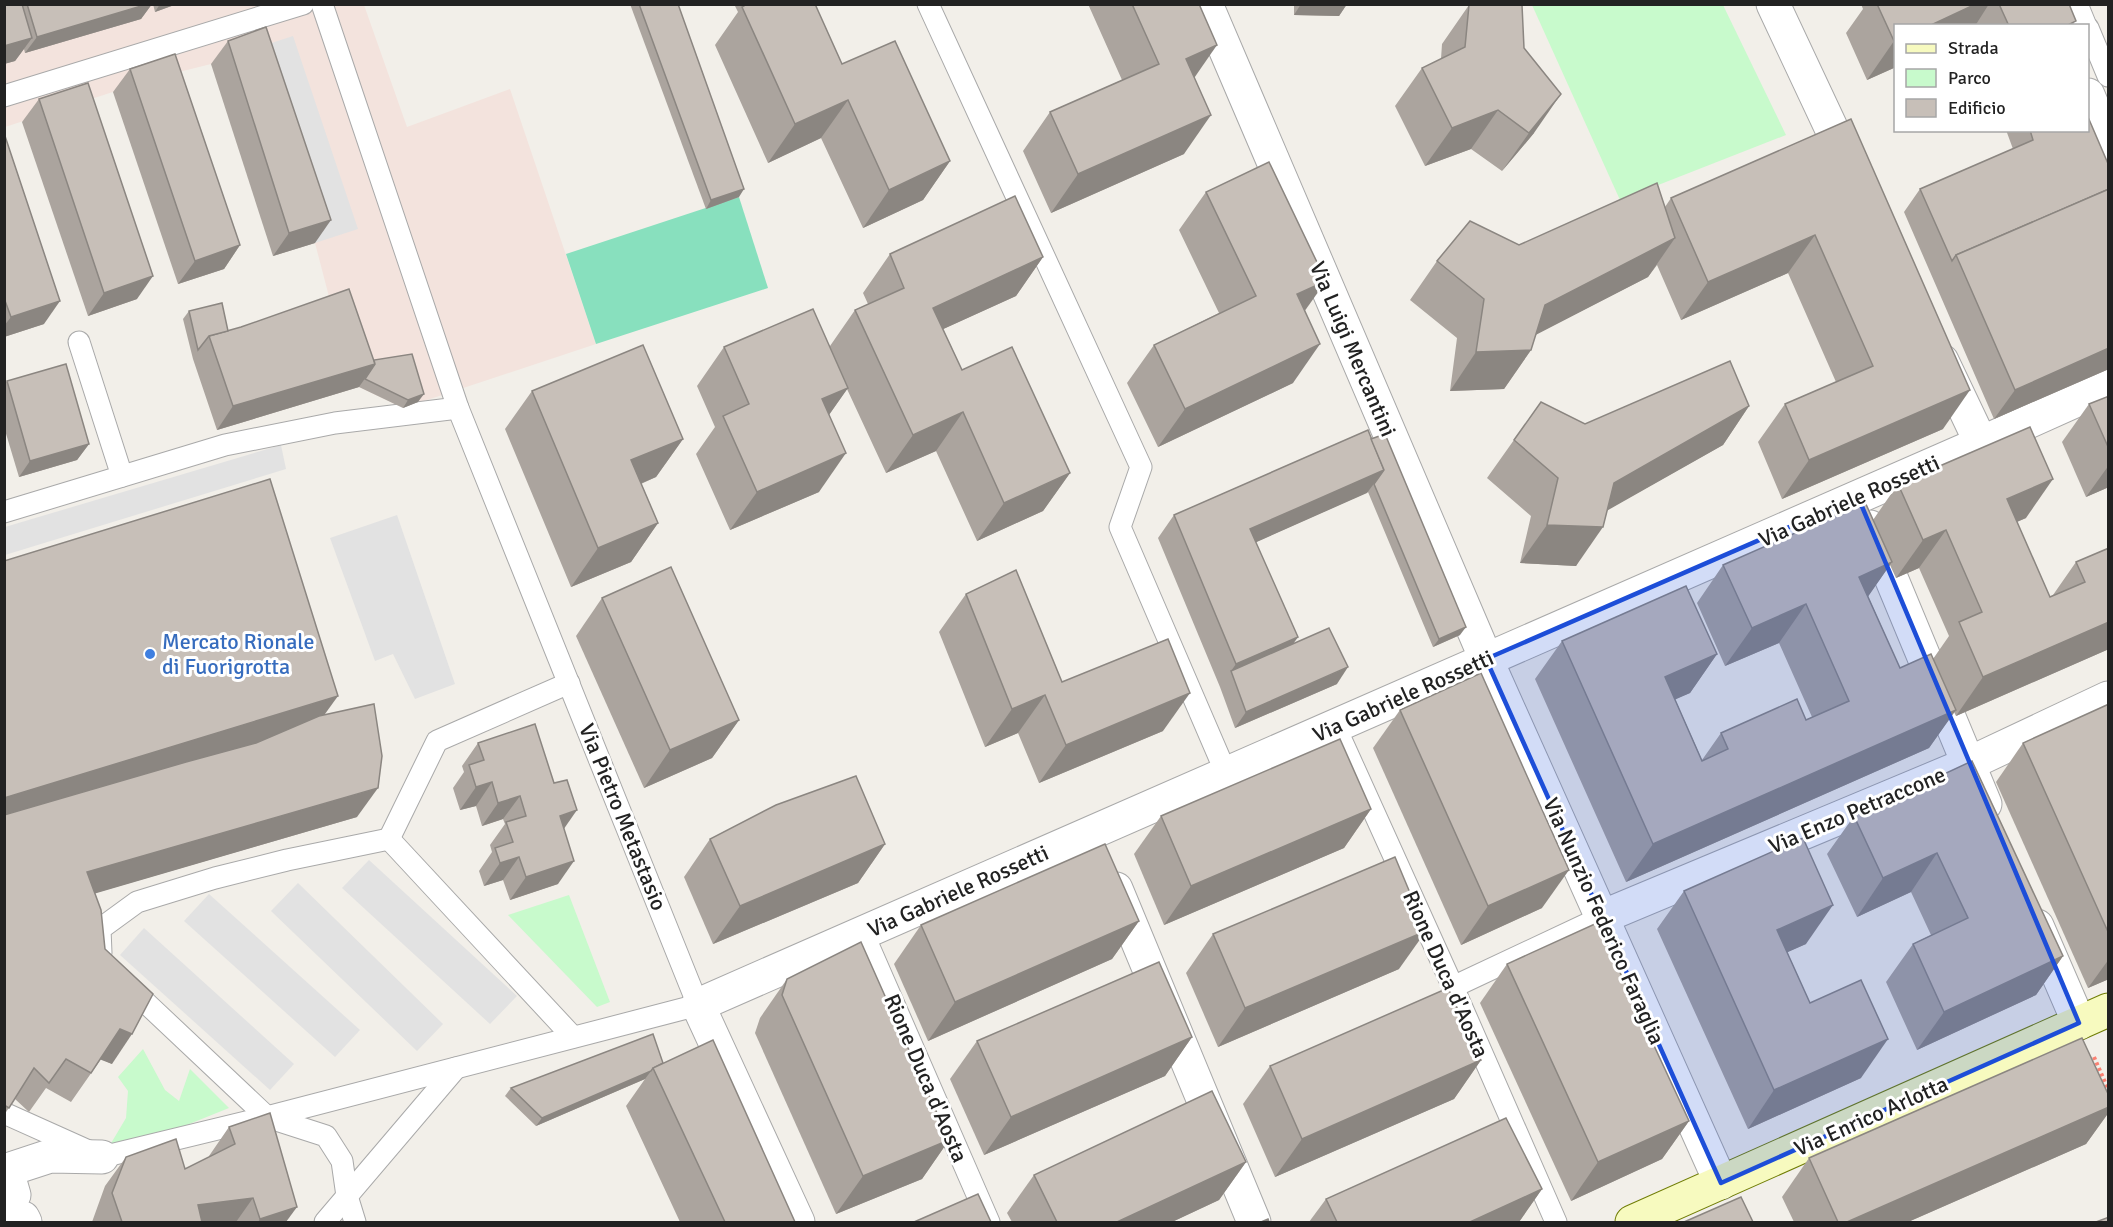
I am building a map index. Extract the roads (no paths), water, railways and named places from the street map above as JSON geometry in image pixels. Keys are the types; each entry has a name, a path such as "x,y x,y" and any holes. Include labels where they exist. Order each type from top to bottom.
{"street":[{"name":"Via Luigi Mercantini","path":"1206,4 1486,659"},
{"path":"1773,4 1864,197"},
{"path":"2048,4 2056,24"},
{"path":"2089,97 2109,143"},
{"path":"1930,336 1981,443"},
{"name":"Via Gabriele Rossetti","path":"698,1005 2109,386"},
{"path":"1858,497 1996,829"},
{"name":"Via Nunzio Federico Faraglia","path":"1486,659 1721,1183"},
{"name":"Via Enzo Petraccone","path":"1602,917 1968,764 2109,698"},
{"path":"1093,832 1254,1222"},
{"path":"2024,894 2094,1017"},
{"name":"Via Pietro Metastasio","path":"698,1005 798,1222"},
{"name":"Via Enrico Arlotta","path":"1632,1222 2094,1017"},
{"path":"4,1171 50,1156 102,1157"},
{"path":"4,1183 10,1181 14,1195 4,1198"},
{"path":"11,1222 23,1218 25,1222"}],"lane":[{"path":"4,96 303,4"},
{"name":"Via Pietro Metastasio","path":"322,4 458,408 698,1005"},
{"path":"928,4 1141,467 1120,527 1226,773"},
{"path":"2077,4 2086,24"},
{"path":"2089,31 2109,76"},
{"path":"79,342 122,476"},
{"path":"4,512 225,445 335,423 458,408"},
{"path":"389,838 437,741 569,683"},
{"name":"Rione Duca d'Aosta","path":"1335,726 1556,1222"},
{"path":"389,838 573,1037"},
{"path":"355,1222 347,1196 342,1161 326,1136 267,1117 101,962 100,928 136,902 266,865 389,838"},
{"path":"1453,987 1602,917"},
{"name":"Rione Duca d'Aosta","path":"863,933 989,1222"},
{"path":"4,1113 102,1157 267,1117 698,1005"},
{"path":"325,1222 456,1068"},
{"path":"956,1205 976,1194"}],"place":[{"name":"Mercato Rionale di Fuorigrotta","path":"150,654"}]}
